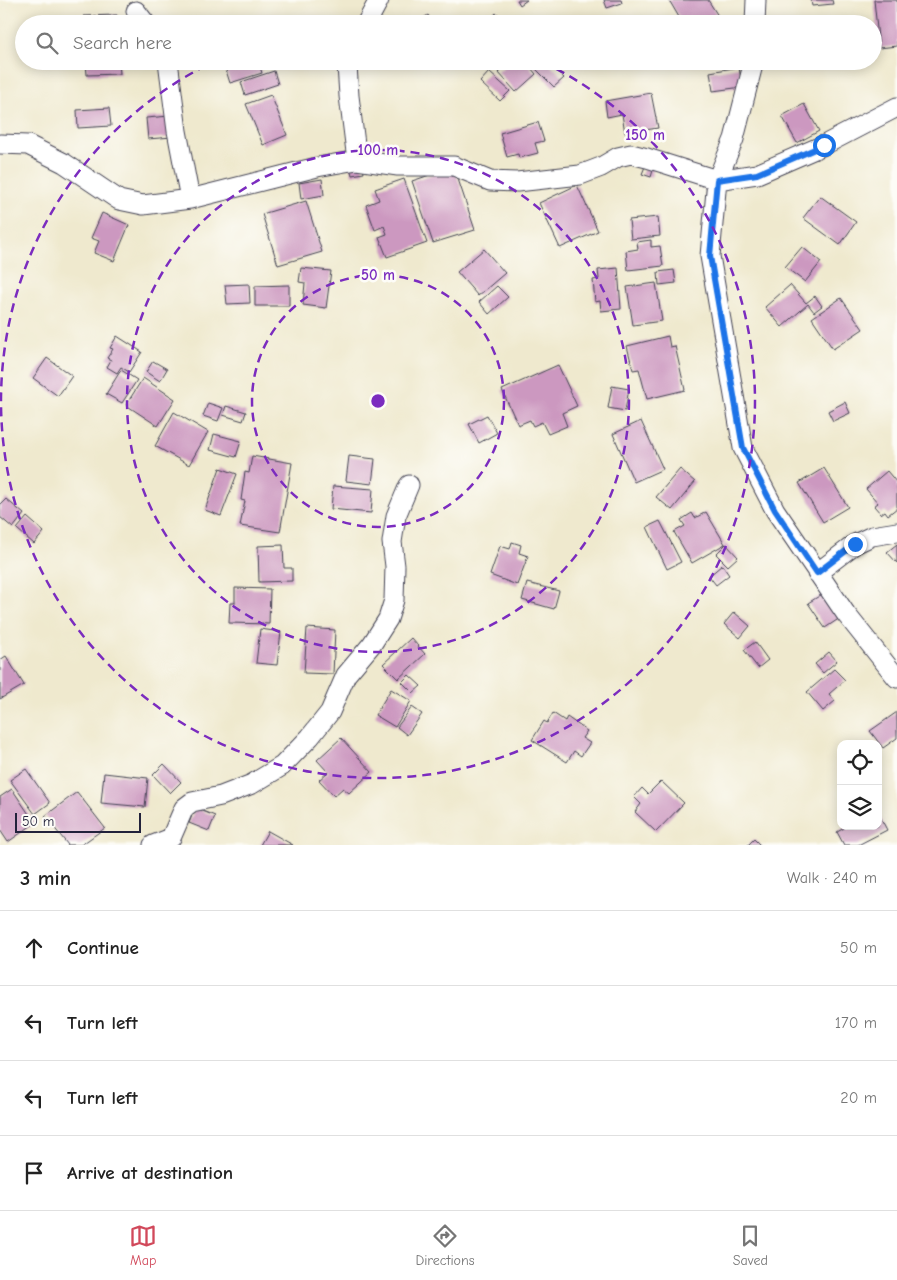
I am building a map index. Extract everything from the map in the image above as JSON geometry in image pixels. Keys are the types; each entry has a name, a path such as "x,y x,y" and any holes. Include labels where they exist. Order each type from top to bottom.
{"street":[{"path":"371,15 379,0"},
{"path":"755,15 756,0"},
{"path":"169,70 177,131 190,199"},
{"path":"347,70 357,160"},
{"path":"752,70 734,139 717,180 710,256 743,448 775,510 817,573 846,614 897,678"},
{"path":"0,144 28,145 64,163 119,200 143,205 190,199 317,167 357,160 398,166 454,166 490,181 517,182 580,175 601,167 618,157 631,154 717,180 757,174 824,145 897,107"},
{"path":"152,845 171,838 184,808 192,802 221,796 252,784 282,766 310,737 330,712 346,675 372,644 388,619 394,600 395,566 392,542 396,516 410,485"},
{"path":"817,573 855,544 872,536 897,532"}],"building":[{"path":"517,0 527,0 520,5"},
{"path":"604,0 621,0 622,3 607,8"},
{"path":"669,0 708,0 717,15 678,15"},
{"path":"811,0 832,0 833,4 812,6"},
{"path":"874,0 897,0 897,46 882,48 882,15 876,15"},
{"path":"87,70 120,70 120,74 87,75"},
{"path":"226,70 261,70 262,73 230,83"},
{"path":"500,70 533,70 536,74 516,92 498,72"},
{"path":"537,70 556,70 564,78 554,87"},
{"path":"739,70 742,87 713,91 710,72"},
{"path":"274,71 278,84 245,95 241,82"},
{"path":"489,72 510,91 500,101 480,82"},
{"path":"651,93 658,128 625,133 622,114 607,117 605,101"},
{"path":"271,95 287,135 263,145 246,104"},
{"path":"804,104 819,131 797,143 782,116"},
{"path":"109,108 111,126 78,128 77,110"},
{"path":"170,116 172,137 148,139 146,118"},
{"path":"538,122 544,141 535,143 538,153 519,158 518,154 507,157 500,133"},
{"path":"362,164 364,173 352,175 350,167"},
{"path":"646,164 654,167 651,177 642,174"},
{"path":"454,167 475,230 433,243 412,181"},
{"path":"322,179 324,195 301,199 299,183"},
{"path":"404,179 427,243 387,257 379,237 387,234 384,226 375,230 366,205 379,200 375,189"},
{"path":"577,185 598,231 560,248 539,203"},
{"path":"820,196 856,222 840,245 803,218"},
{"path":"306,201 322,252 278,265 262,214"},
{"path":"102,213 129,225 114,261 94,253 99,241 91,238"},
{"path":"658,217 660,236 631,239 629,220"},
{"path":"651,240 651,247 660,246 663,266 628,270 626,251 638,249 637,242"},
{"path":"802,247 821,262 805,282 785,267"},
{"path":"484,249 505,273 478,296 457,272"},
{"path":"301,268 331,271 326,308 303,305 305,283 299,282"},
{"path":"618,268 621,309 601,311 600,301 595,302 593,280 599,279 598,270"},
{"path":"674,270 676,283 659,285 658,272"},
{"path":"656,283 662,321 633,325 627,287"},
{"path":"249,284 250,303 227,304 225,285"},
{"path":"289,285 289,306 255,306 255,286"},
{"path":"790,285 806,303 815,296 822,306 814,312 808,304 782,327 765,307"},
{"path":"497,286 508,297 489,314 479,302"},
{"path":"841,298 863,329 833,349 812,318"},
{"path":"117,336 142,352 129,372 121,367 117,373 107,367 111,360 107,358 113,349 110,348"},
{"path":"668,336 670,347 675,346 685,390 647,399 639,369 633,370 627,346"},
{"path":"47,358 72,376 58,396 33,378"},
{"path":"153,361 167,369 160,381 146,372"},
{"path":"558,365 577,406 562,413 567,426 548,434 542,422 533,426 530,420 518,425 502,390"},
{"path":"121,370 137,380 122,403 106,394"},
{"path":"143,378 175,399 158,426 126,405"},
{"path":"612,386 629,389 625,411 608,408"},
{"path":"845,402 850,413 833,421 828,411"},
{"path":"208,403 223,408 218,421 203,416"},
{"path":"226,406 246,412 243,421 223,415"},
{"path":"174,412 208,432 189,465 155,446"},
{"path":"487,415 497,433 479,443 469,424"},
{"path":"641,421 663,469 634,482 613,434"},
{"path":"214,434 241,441 236,457 210,450"},
{"path":"252,456 292,463 280,532 240,526 245,501 241,500 245,472 249,473"},
{"path":"349,456 375,459 372,484 346,481"},
{"path":"220,468 237,474 221,516 205,510"},
{"path":"824,468 848,507 823,522 799,483"},
{"path":"680,469 695,482 672,510 656,497"},
{"path":"887,471 897,483 897,508 888,515 885,511 881,514 874,506 878,503 866,489"},
{"path":"333,486 373,489 371,513 331,509"},
{"path":"6,499 24,514 13,528 0,517 0,505"},
{"path":"706,512 725,544 692,563 674,532 685,526 681,520 692,513 695,518"},
{"path":"27,517 44,532 34,544 17,529"},
{"path":"660,521 681,562 667,569 647,527"},
{"path":"512,542 521,545 519,553 528,556 517,585 490,575 500,546 510,549"},
{"path":"726,544 738,557 728,566 716,554"},
{"path":"897,544 897,563 887,552"},
{"path":"283,545 284,568 292,568 292,581 259,582 258,546"},
{"path":"722,565 729,575 716,585 709,576"},
{"path":"527,583 559,591 554,609 522,600"},
{"path":"235,588 270,589 269,624 229,623 230,603 235,603"},
{"path":"824,593 840,618 825,628 808,603"},
{"path":"734,612 750,626 740,638 724,624"},
{"path":"307,628 335,630 333,674 304,673"},
{"path":"260,629 281,632 277,665 256,663"},
{"path":"411,638 425,654 398,679 383,664"},
{"path":"755,642 768,660 758,668 744,650"},
{"path":"829,652 837,661 823,673 815,664"},
{"path":"6,656 24,685 0,699 0,660"},
{"path":"834,669 845,680 829,694 835,701 823,711 807,692"},
{"path":"409,675 421,686 413,693 402,682"},
{"path":"391,689 411,701 395,727 375,715"},
{"path":"412,707 422,714 407,735 397,727"},
{"path":"897,712 897,738 883,748 882,740 877,740 870,731"},
{"path":"553,713 565,721 567,717 587,731 582,738 590,743 581,756 574,751 567,762 532,740 544,721 547,723"},
{"path":"341,738 372,772 349,793 343,788 334,796 319,780 328,772 317,760"},
{"path":"164,764 181,782 170,793 153,775"},
{"path":"26,769 50,803 35,814 10,780"},
{"path":"104,773 148,778 145,807 101,803"},
{"path":"661,781 684,803 656,832 635,812 641,804 634,797 642,788 648,794"},
{"path":"12,789 35,823 8,842 0,830 0,797"},
{"path":"77,792 105,828 81,845 68,845 45,816"},
{"path":"195,808 215,816 209,831 189,823"},
{"path":"882,821 887,830 858,845 844,845 837,832 841,830 882,830"},
{"path":"268,831 293,845 260,845"},
{"path":"754,839 760,845 748,845"}],"route":[{"path":"824,145 757,174 717,180 710,256 743,448 775,510 817,573 855,544"}]}
